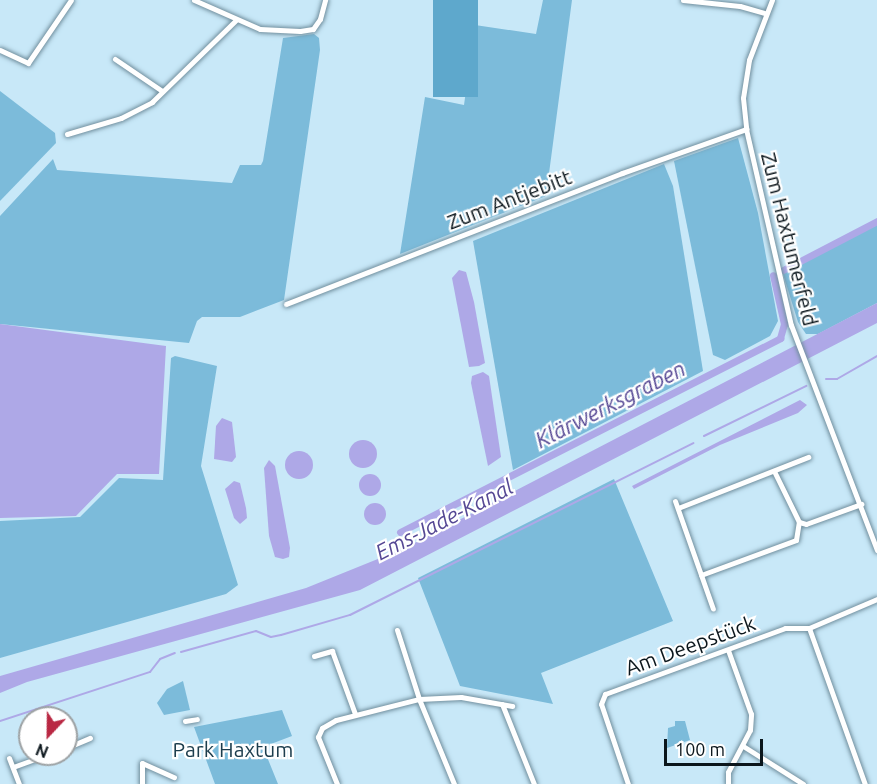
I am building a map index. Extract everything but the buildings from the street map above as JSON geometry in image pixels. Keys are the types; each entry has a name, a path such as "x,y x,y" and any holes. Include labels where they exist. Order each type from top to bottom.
{"street":[{"path":"0,50 23,64 28,63 71,0"},
{"path":"194,0 260,29 306,30 320,19 325,0"},
{"path":"683,0 764,13"},
{"name":"Zum Haxtumerfeld","path":"772,0 764,13 751,52 743,98 746,129 784,304 877,550"},
{"path":"67,134 121,118 152,102 236,20"},
{"path":"115,59 162,91"},
{"name":"Zum Antjebitt","path":"286,304 746,129"},
{"path":"678,508 808,457"},
{"path":"701,575 796,540 799,522 774,471"},
{"path":"675,501 713,609"},
{"path":"799,522 806,524 861,504"},
{"name":"Am Deepstück","path":"628,784 601,704 602,698 784,628 809,628 877,599"},
{"path":"809,628 865,784"},
{"path":"397,630 419,699 454,784"},
{"path":"728,650 751,714 743,746 728,772 728,784"},
{"path":"314,656 332,651 354,714"},
{"path":"337,784 318,737 322,728 354,714 419,699 461,697 512,706"},
{"path":"502,704 534,784"},
{"path":"185,721 197,719"},
{"path":"78,743 90,738"},
{"path":"743,746 803,784"},
{"path":"9,758 19,784"},
{"path":"142,784 142,763 174,777"},
{"path":"13,767 18,765"}],"green space":[{"path":"543,0 572,0 546,196 400,254 425,97 464,105 475,25 536,34"},
{"path":"314,34 319,38 320,50 284,300 240,317 202,317 197,321 189,343 0,324 0,216 53,159 57,170 232,183 240,165 261,165 263,161 283,38"},
{"path":"0,91 55,133 56,143 0,201"},
{"path":"738,138 758,213 778,321 770,336 725,360 713,355 674,161"},
{"path":"664,164 673,186 703,371 513,470 473,241"},
{"path":"877,224 877,303 818,334 806,334 798,322 783,274"},
{"path":"175,356 217,366 201,466 238,585 226,594 0,658 0,521 80,517 119,478 163,480 171,358"},
{"path":"614,479 673,621 541,673 553,704 460,686 418,578"},
{"path":"183,681 190,710 164,715 157,703 167,689"},
{"name":"Park Haxtum","path":"282,710 292,736 263,747 278,784 215,784 194,727"},
{"path":"675,721 685,721 690,740 667,748 668,728 675,726"}],"shaded area":[{"path":"433,0 478,0 478,97 433,97"},
{"path":"459,270 466,272 474,302 485,363 479,366 469,367 452,278"},
{"path":"877,303 877,323 360,590 27,682 0,693 0,676 306,588 405,548"},
{"path":"0,324 166,346 159,474 117,474 76,516 0,518"},
{"path":"483,372 489,376 501,457 488,466 471,383 472,376"},
{"path":"800,400 807,405 798,413 720,445 634,489 632,486"},
{"path":"222,418 232,422 236,457 232,462 214,459 216,426"},
{"path":"363,440 373,444 377,454 373,464 363,468 353,464 349,454 353,444"},
{"path":"299,451 309,455 313,465 309,475 299,479 289,475 285,465 289,455"},
{"path":"269,460 275,466 290,548 289,557 283,559 275,557 269,536 264,468"},
{"path":"370,474 378,477 381,485 378,493 370,496 362,493 359,485 362,477"},
{"path":"234,481 240,483 246,508 247,518 240,524 234,518 225,489"},
{"path":"375,503 383,506 386,514 383,522 375,525 367,522 364,514 367,506"}],"waterway":[{"name":"Klärwerksgraben","path":"783,270 877,221"},
{"name":"Klärwerksgraben","path":"400,532 780,338 784,324 773,275"},
{"path":"826,379 837,379 877,356"},
{"path":"704,436 806,386"},
{"path":"181,652 256,631 271,637 281,635 350,615 693,443"},
{"path":"0,721 150,672 160,659 175,653"}],"water label":[{"name":"Ems-Jade-Kanal","path":"444,519"}]}
